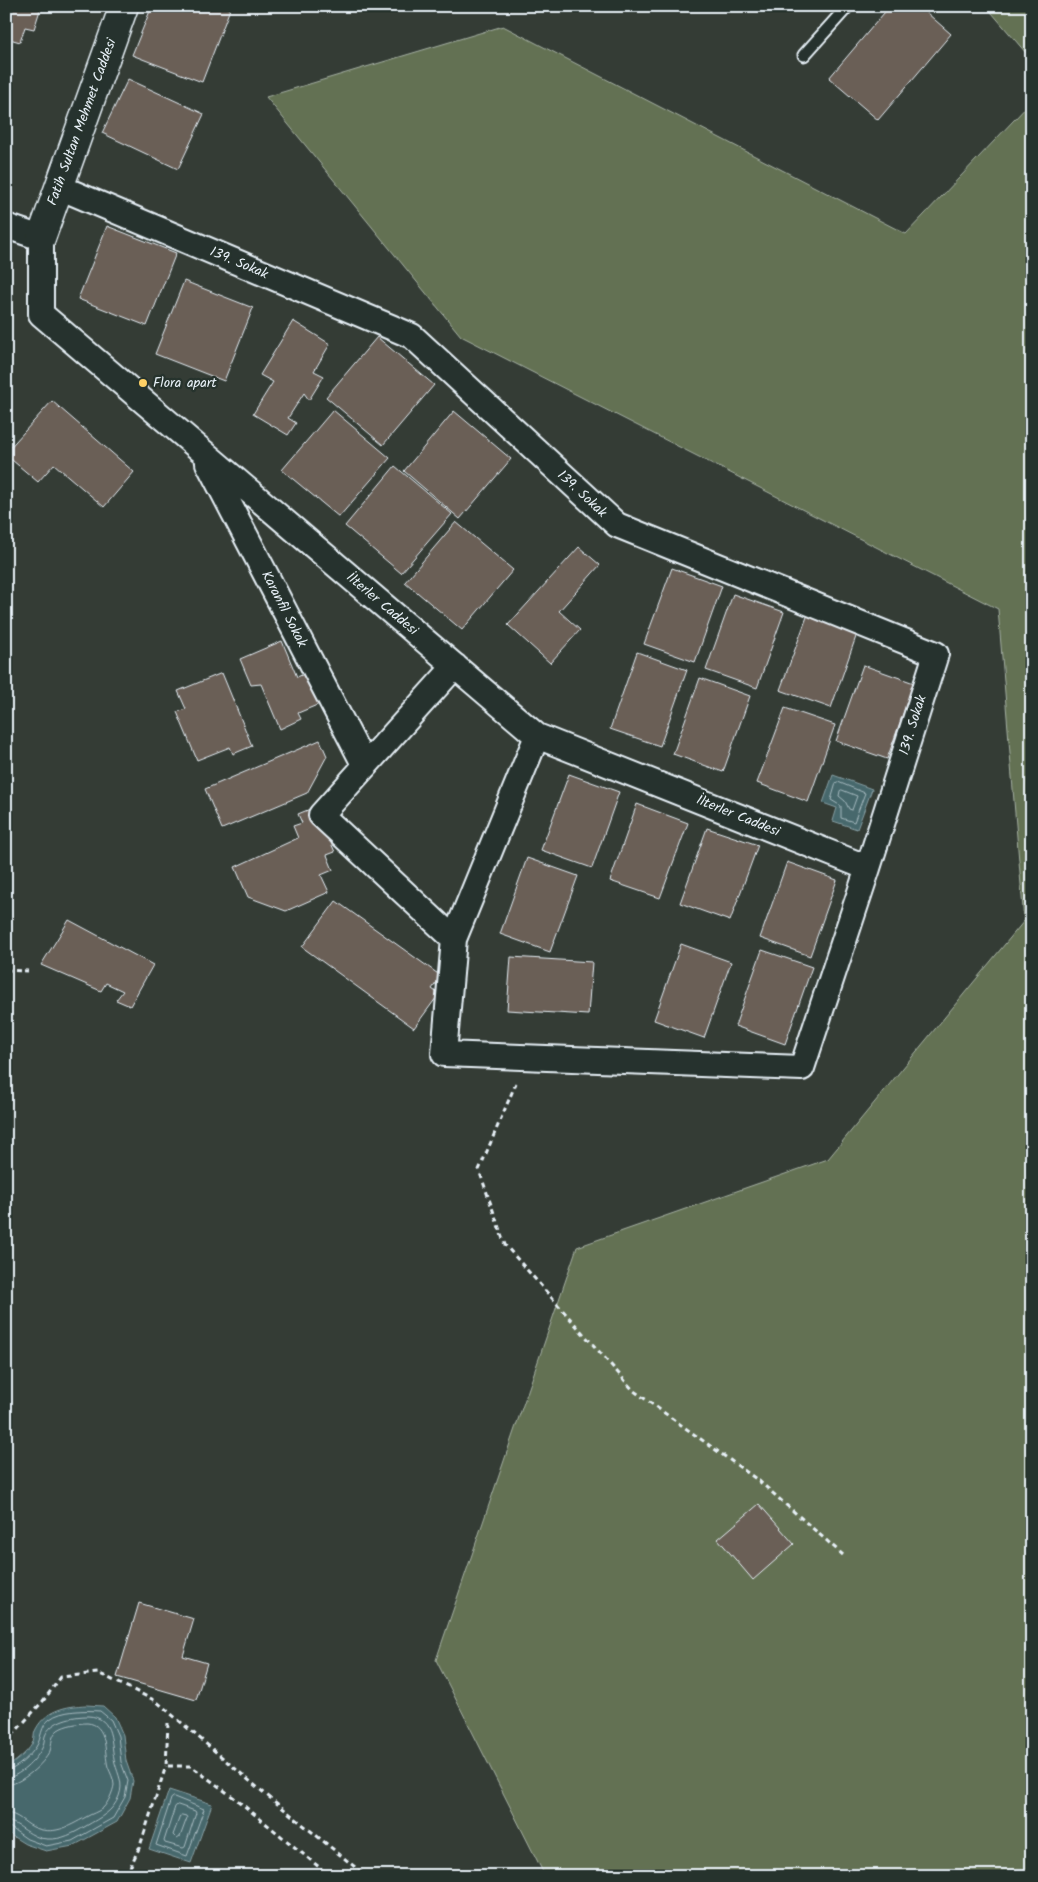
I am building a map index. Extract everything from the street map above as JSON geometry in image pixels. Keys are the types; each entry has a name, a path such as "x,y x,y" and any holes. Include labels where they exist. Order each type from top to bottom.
{"street":[{"name":"Fatih Sultan Mehmet Caddesi","path":"41,238 124,6"},
{"name":"139. Sokak","path":"59,187 412,336 617,525 936,654 868,868"},
{"path":"6,226 41,238"},
{"name":"İlterler Caddesi","path":"41,238 41,314 537,736 868,868"},
{"name":"Karanfil Sokak","path":"203,452 366,766"},
{"path":"454,940 321,815 455,666"},
{"path":"537,736 454,940 444,1054 802,1068 868,868"}],"lane":[{"path":"804,55 848,6"}],"path":[{"path":"6,970 28,972"},
{"path":"528,1057 479,1170 505,1246 634,1391 759,1481 843,1556"},
{"path":"6,1468 8,1479 6,1497"},
{"path":"6,1742 43,1701 61,1676 98,1673 156,1701 258,1788 366,1876"},
{"path":"126,1876 140,1846 166,1766 168,1723"},
{"path":"166,1766 191,1766 237,1800 330,1876"}],"green space":[{"path":"986,6 1032,6 1032,60"},
{"path":"503,26 906,234 1032,101 1032,1876 545,1876 436,1660 577,1247 828,1159 1024,921 998,609 461,336 266,97"}],"water":[{"path":"833,775 872,789 857,829 833,821 837,808 823,803"},
{"path":"71,1706 103,1706 115,1717 123,1735 126,1761 133,1781 130,1798 117,1822 73,1846 46,1851 25,1844 6,1830 6,1768 21,1757 30,1747 35,1731 45,1717 57,1710"},
{"path":"169,1790 212,1804 191,1863 149,1849"}],"building":[{"path":"6,6 28,6 40,10 34,29 25,27 20,42 6,38"},
{"path":"152,6 224,6 230,9 202,82 132,55"},
{"path":"890,6 919,6 951,34 878,120 829,78"},
{"path":"128,79 204,114 178,169 102,133"},
{"path":"107,226 176,253 147,326 78,299"},
{"path":"184,281 253,308 224,381 155,354"},
{"path":"293,321 330,344 314,371 324,376 309,400 304,393 288,418 296,423 288,435 253,414 273,382 260,375"},
{"path":"377,337 434,385 383,445 326,397"},
{"path":"52,401 134,472 104,507 54,464 38,482 6,455 6,452"},
{"path":"333,410 390,458 339,517 282,470"},
{"path":"454,411 511,459 460,519 404,471"},
{"path":"395,466 452,514 401,573 345,526"},
{"path":"456,522 513,570 462,630 405,582"},
{"path":"579,547 600,565 559,611 580,630 550,663 508,625"},
{"path":"672,568 722,586 695,662 644,644"},
{"path":"733,594 784,612 757,688 706,670"},
{"path":"808,614 858,631 831,708 780,690"},
{"path":"282,641 297,677 309,672 322,703 298,713 301,719 280,729 261,684 251,685 240,659"},
{"path":"637,652 687,670 660,746 610,729"},
{"path":"863,665 914,683 887,759 836,741"},
{"path":"222,673 252,746 233,754 230,747 197,760 177,712 186,709 178,691"},
{"path":"700,678 750,696 723,772 673,754"},
{"path":"785,708 835,725 808,802 757,783"},
{"path":"320,740 327,756 307,793 222,829 205,789"},
{"path":"569,774 619,792 592,868 541,850"},
{"path":"637,804 688,823 660,898 610,881"},
{"path":"315,807 335,852 327,855 333,870 321,875 329,892 286,911 248,897 235,867 298,838 293,826 302,823 298,814"},
{"path":"707,828 758,845 730,921 680,903"},
{"path":"527,858 578,876 550,952 500,934"},
{"path":"787,862 837,880 810,956 760,938"},
{"path":"336,901 441,976 432,989 439,994 414,1028 302,947"},
{"path":"69,920 153,965 130,1006 116,1000 123,991 106,983 101,991 41,965"},
{"path":"681,944 731,962 704,1038 654,1020"},
{"path":"762,950 812,967 785,1044 735,1026"},
{"path":"511,957 592,962 588,1015 507,1010"},
{"path":"759,1504 794,1544 753,1580 718,1539"},
{"path":"139,1603 194,1619 183,1656 207,1663 196,1700 117,1677"}],"place":[{"name":"Flora apart","path":"143,383"}]}
